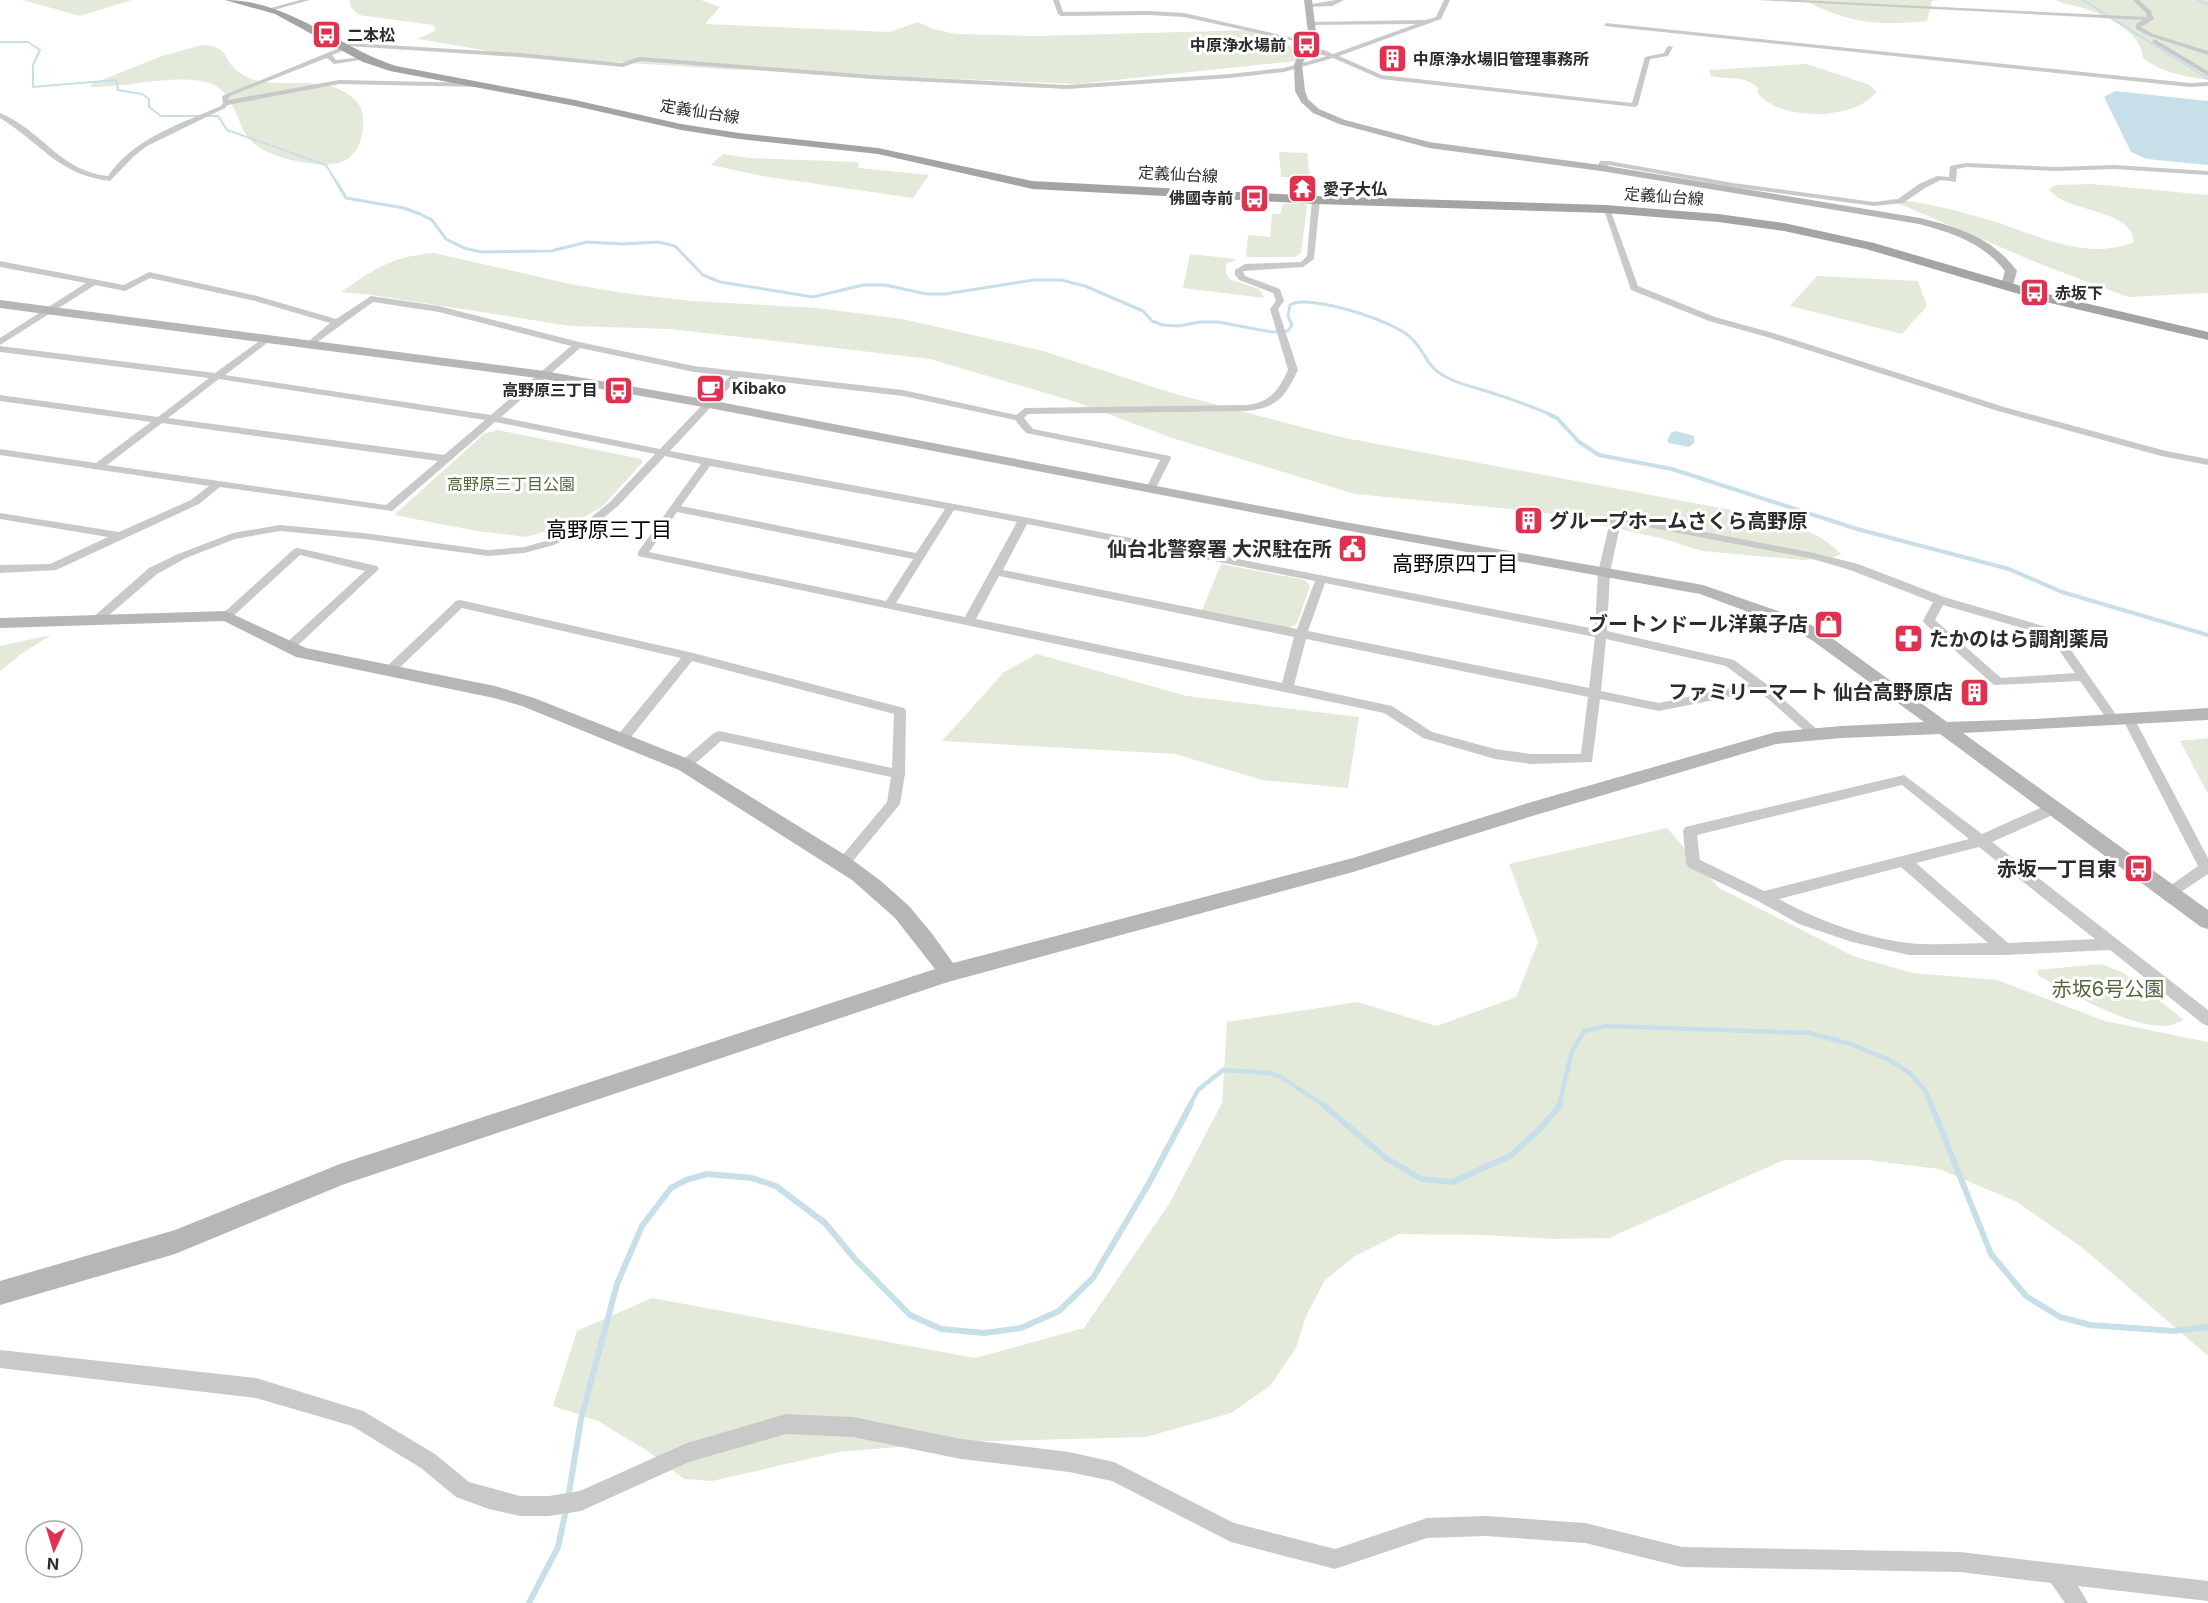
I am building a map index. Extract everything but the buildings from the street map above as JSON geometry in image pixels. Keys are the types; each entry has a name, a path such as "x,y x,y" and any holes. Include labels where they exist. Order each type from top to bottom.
{"main road":[{"name":"定義仙台線","path":"230,0 270,9 364,59 402,71 486,85 681,127 878,151 997,179 1032,184 1316,200 1606,209 1718,218 1784,227 1869,246 2051,298 2208,337"}],"street":[{"path":"270,9 303,0"},
{"path":"1056,0 1061,14 1184,15 1307,46 1381,77 1635,105 1647,58 1666,55 1671,47"},
{"path":"1341,0 1332,4 1308,3 1311,32 1298,65 1300,91 1304,100 1316,111 1342,122 1429,145 1601,168 1881,214 1951,229 1994,249 2012,271 2007,285"},
{"path":"298,90 276,81 332,59 341,46 519,55 623,65 639,59 872,77 1054,87 1230,76 1284,70 1333,56 1439,18 1447,0"},
{"path":"1761,0 1903,5 1968,11 2103,15 2151,19"},
{"path":"2136,0 2149,12 2151,19"},
{"path":"2151,19 2137,26 2151,35 2208,53"},
{"path":"1310,23 1427,22"},
{"path":"1606,26 2190,85 2208,84"},
{"path":"2151,35 2150,38 2166,50 2208,74"},
{"path":"226,103 224,98 230,93 287,70 332,59 364,59"},
{"path":"0,115 30,136 64,165 97,178 110,179 124,162 148,144 209,114 226,103 339,82 486,85"},
{"path":"1601,168 1603,163 1609,163 1740,187 1874,204 1900,201 1922,186 1940,178 1953,180 1953,168 1966,165 2056,169 2114,167 2208,173"},
{"path":"1018,417 1024,411 1226,409 1268,406 1284,389 1293,370 1274,309 1280,301 1277,291 1242,278 1239,270 1245,267 1302,264 1311,257 1316,200"},
{"path":"1606,209 1634,288 1649,296 1712,319 1770,335 2050,424 2165,454 2208,462"},
{"path":"0,264 125,288 149,275 257,299 337,322"},
{"path":"0,342 93,282"},
{"path":"312,344 337,322 371,299 401,302 439,309 578,345 694,369 903,393 1018,417 1030,431 1166,458 1151,488"},
{"path":"0,304 544,375 709,404 1339,525 1703,590 1795,623 1819,637 2208,921"},
{"path":"97,466 268,338"},
{"path":"0,452 388,509 578,345"},
{"path":"0,349 215,376 492,418 663,454 1024,520 1601,634 1730,663 1761,686 1815,733"},
{"path":"97,619 153,571 182,556 233,536 256,532 280,528 364,536 488,553 524,550 550,543 587,526 614,504 736,375"},
{"path":"0,398 447,459"},
{"path":"707,462 642,554 1388,709 1428,735 1495,754 1531,759 1587,759 1601,634 1604,572 1616,518 1810,555 1854,567 1940,600 2053,633 2083,677 2120,718 2206,868 2169,894"},
{"path":"0,570 51,567 195,502 216,485"},
{"path":"890,604 951,507"},
{"path":"676,508 919,557"},
{"path":"0,516 120,536"},
{"path":"969,621 1024,520"},
{"path":"226,616 298,551 372,569 288,648"},
{"path":"997,572 1659,707 1761,686"},
{"path":"1287,688 1321,579"},
{"path":"1940,600 1929,621 1998,682 2083,677"},
{"path":"388,672 460,604 689,656 900,711 898,774 893,804 843,863"},
{"path":"0,622 226,616 302,653 495,692 528,702 685,765 843,863 868,880 909,917 930,944 948,973"},
{"path":"622,739 689,656"},
{"path":"0,1293 174,1242 340,1175 698,1054 948,973 1353,865 1528,810 1776,738 1815,733 2038,725 2208,714"},
{"path":"685,765 719,736 898,774"},
{"path":"2115,944 2005,949 1909,949 1852,936 1804,920 1763,897 1693,864 1690,831 1904,780 1980,841 2115,944 2208,1018"},
{"path":"1763,897 1980,841 2052,809"},
{"path":"1903,860 2005,949"},
{"path":"0,1359 256,1388 356,1418 428,1461 463,1490 520,1506 576,1502 635,1478 687,1453 786,1424 853,1427 961,1449 1070,1462 1114,1472 1231,1532 1335,1559 1427,1528 1486,1526 1585,1533 1683,1557 1960,1562 2208,1591"},
{"path":"2057,1574 2077,1603"}],"green space":[{"path":"23,0 132,0 80,16"},
{"path":"349,0 701,0 720,7 705,24 890,32 918,22 933,29 956,34 1036,36 1253,30 1300,50 1306,60 1077,84 720,69 512,55 418,39 436,30 433,25 358,15 351,7"},
{"path":"1803,0 1939,0 1932,1 1927,21 1877,23 1835,14"},
{"path":"2056,0 2208,0 2208,80 2182,75 2150,63 2143,58 2136,40 2121,26 2092,11"},
{"path":"202,45 219,49 236,70 256,80 270,83 315,84 343,91 356,101 362,114 363,131 354,153 341,162 318,164 294,161 270,153 251,141 232,104 223,92 209,83 197,80 167,80 90,87 92,84 162,56"},
{"path":"1807,64 1870,85 1877,92 1862,104 1851,109 1807,114 1792,112 1766,101 1757,92 1758,88 1748,81 1711,76 1709,70"},
{"path":"1279,152 1307,153 1310,177 1281,177"},
{"path":"723,154 750,158 858,162 859,168 929,175 913,198 762,176 711,165"},
{"path":"2092,184 2208,195 2208,293 2128,297 2040,264 1888,199 1956,211 2064,245 2099,249 2134,242 2131,231 2122,223 2110,216 2068,202 2056,196 2049,189 2056,185"},
{"path":"1302,203 1307,206 1301,253 1295,257 1246,257 1248,235 1270,237 1272,214 1280,214 1283,204"},
{"path":"434,253 570,284 624,293 692,301 817,308 902,319 1043,351 1172,393 1340,437 1758,515 1813,533 1841,554 1832,558 1802,560 1702,551 1664,539 1542,512 1355,494 1172,438 1076,402 930,359 670,329 570,326 341,292 385,265 407,257"},
{"path":"1190,254 1237,259 1226,264 1229,279 1259,289 1264,298 1183,288"},
{"path":"1817,276 1918,281 1927,306 1902,334 1790,306"},
{"name":"高野原三丁目公園","path":"498,430 642,459 642,463 602,507 573,523 526,537 477,531 394,515 484,434"},
{"path":"1221,564 1305,580 1310,586 1297,624 1288,628 1202,610"},
{"path":"51,635 21,654 0,671 0,646"},
{"path":"1037,654 1187,696 1359,717 1348,788 1262,780 1175,754 942,741 1004,672"},
{"path":"2208,738 2208,794 2180,741"},
{"path":"1667,828 1719,888 1853,956 1913,973 1997,980 2105,1021 2208,1042 2208,1356 2084,1249 2017,1202 1939,1169 1867,1160 1784,1160 1609,1238 1553,1239 1486,1235 1399,1234 1355,1256 1325,1280 1306,1316 1296,1348 1270,1386 1231,1413 1146,1437 954,1442 839,1452 712,1481 684,1479 646,1450 598,1421 553,1406 577,1331 652,1298 975,1358 1084,1328 1169,1204 1222,1103 1227,1022 1357,1002 1437,1026 1516,997 1538,942 1509,864"},
{"name":"赤坂6号公園","path":"2101,964 2124,973 2184,1020 2166,1026 2134,1021 2068,992 2039,976 2037,970"}],"water":[{"path":"2115,91 2208,101 2208,165 2147,159 2131,152 2104,97"},
{"path":"1676,431 1694,436 1694,443 1689,447 1669,443 1667,441 1671,433"}],"waterway":[{"path":"2083,0 2208,79"},
{"path":"2198,0 2208,4"},
{"path":"0,42 28,42 40,50 33,65 33,87 116,80 118,90 142,94 149,99 149,107 161,116 218,116 227,130 326,165 337,183"},
{"path":"336,181 346,198 404,208 420,214 432,220 446,239 464,248 481,252 551,251 587,242 623,244 658,242 675,246 703,275 720,282 813,297 863,285 885,285 927,294 945,294 1034,280 1061,280 1085,286 1143,311 1152,321 1163,325 1179,326 1200,322 1218,322 1272,332 1288,331 1292,325 1288,316 1290,305 1300,302 1332,306 1370,317 1401,331 1416,343 1435,369 1450,379 1554,416"},
{"path":"1550,415 1557,418 1579,442 1599,455 1672,469 1857,529 2009,569 2062,592 2208,635"},
{"path":"1559,1105 1572,1051 1584,1031 1606,1026 1809,1033 1851,1044 1889,1060 1911,1074 1926,1092 1931,1105"},
{"path":"1190,1105 1198,1090 1223,1070 1270,1073 1281,1077 1323,1105"},
{"path":"568,1499 581,1419 617,1284 642,1226 671,1188 686,1180 707,1174 752,1178 776,1186 825,1223 855,1259 910,1315 941,1329 984,1333 1021,1328 1059,1311 1093,1278 1148,1185 1191,1104"},
{"path":"1322,1104 1386,1158 1421,1179 1452,1182 1510,1156 1541,1128 1561,1104"},
{"path":"1931,1104 1991,1254 2026,1296 2060,1317 2090,1325 2174,1331 2208,1327"},
{"path":"529,1603 558,1547 566,1510"}],"place":[{"name":"二本松","path":"326,35"},
{"name":"中原浄水場前","path":"1307,45"},
{"name":"中原浄水場旧管理事務所","path":"1392,59"},
{"name":"愛子大仏","path":"1302,189"},
{"name":"佛國寺前","path":"1254,198"},
{"name":"赤坂下","path":"2034,293"},
{"name":"Kibako","path":"711,388"},
{"name":"高野原三丁目","path":"619,390"},
{"name":"グループホームさくら高野原","path":"1528,521"},
{"name":"仙台北警察署 大沢駐在所","path":"1353,549"},
{"name":"ブートンドール洋菓子店","path":"1829,624"},
{"name":"たかのはら調剤薬局","path":"1908,639"},
{"name":"ファミリーマート 仙台高野原店","path":"1974,692"},
{"name":"赤坂一丁目東","path":"2138,869"}],"district":[{"name":"高野原三丁目","path":"609,530"},
{"name":"高野原四丁目","path":"1455,564"}]}
